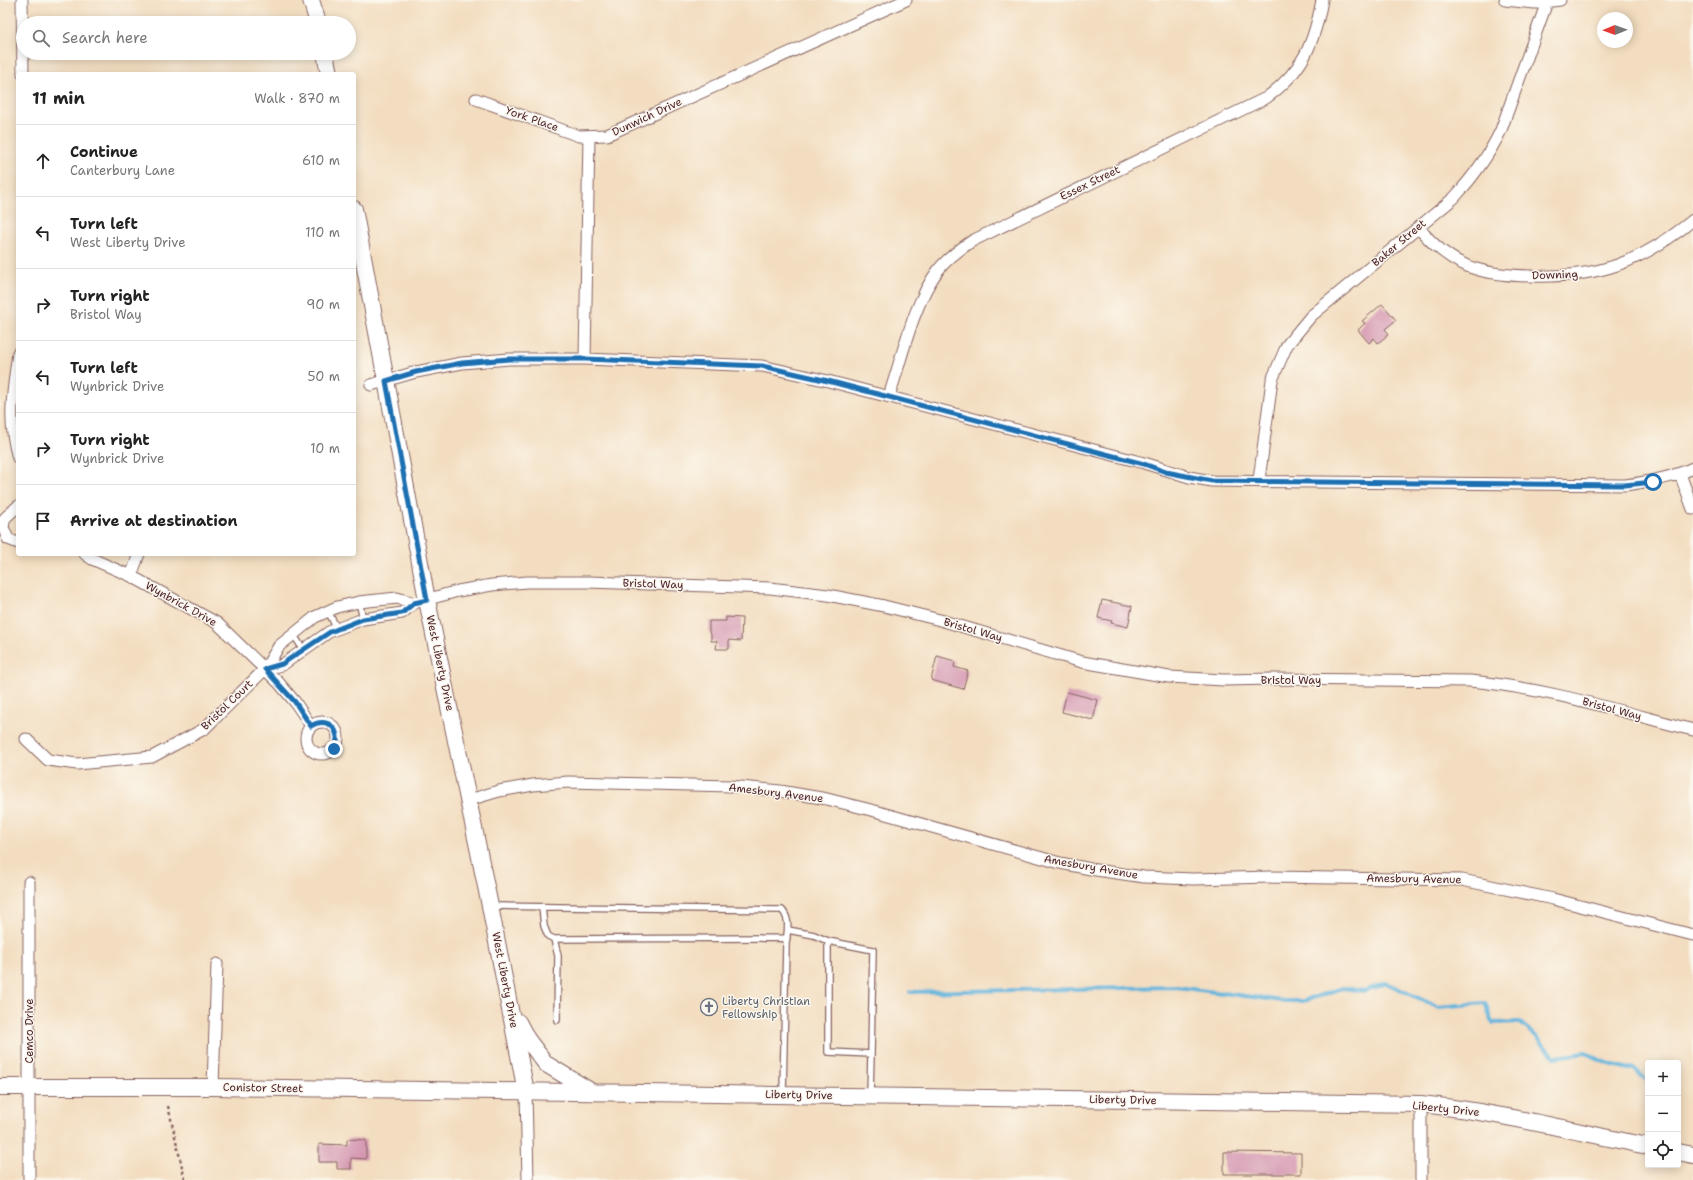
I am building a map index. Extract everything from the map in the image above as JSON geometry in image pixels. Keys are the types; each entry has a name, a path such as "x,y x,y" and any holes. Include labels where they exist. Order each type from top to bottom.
{"main road":[{"path":"311,0 316,16"},
{"path":"326,60 329,72"},
{"name":"West Liberty Drive","path":"356,224 378,383 420,602 469,800 526,1092"},
{"name":"Liberty Drive","path":"510,1005 527,1039 546,1064 594,1092"},
{"name":"Conistor Street","path":"0,1088 214,1087 526,1092"},
{"name":"Liberty Drive","path":"526,1092 1421,1104 1503,1116 1645,1145"},
{"path":"1681,1153 1693,1155"}],"street":[{"path":"22,0 22,16"},
{"name":"Dunwich Drive","path":"589,137 616,132 632,123 906,0"},
{"name":"Essex Street","path":"889,396 919,304 928,285 940,268 955,253 972,241 1266,98 1281,87 1294,73 1305,57 1313,40 1322,0"},
{"path":"1505,0 1547,2 1560,0"},
{"name":"Baker Street","path":"1259,480 1270,386 1278,362 1287,345 1311,316 1454,198 1475,175 1492,149 1501,130 1547,2"},
{"path":"23,60 23,72"},
{"name":"York Place","path":"476,100 579,136 589,137"},
{"path":"585,359 589,137"},
{"name":"Downing","path":"1418,227 1431,243 1447,256 1465,266 1504,276 1559,277 1581,275 1623,264 1653,250 1693,220"},
{"path":"378,383 416,372 462,363 509,359 585,359 762,366 889,396 1189,477 1212,481 1259,480 1625,485 1653,482 1680,474 1693,468"},
{"path":"16,369 11,409 12,438 16,451"},
{"path":"1680,474 1693,509"},
{"path":"16,508 6,518 3,527 8,539 16,542"},
{"name":"Wynbrick Drive","path":"87,556 92,560 131,576 217,623 265,669 295,702 311,726"},
{"path":"131,576 138,556"},
{"name":"Bristol Way","path":"265,669 282,664 330,632 363,619 402,613 420,602 458,591 492,584 527,582 588,582 770,588 828,595 884,606 940,620 1082,662 1126,671 1169,677 1224,680 1274,679 1470,682 1502,684 1559,695 1693,730"},
{"name":"Bristol Court","path":"26,739 48,760 77,764 152,757 204,729 265,669 279,646 315,617 328,611 359,602 397,598 420,602"},
{"name":"Amesbury Avenue","path":"469,800 499,791 533,785 568,782 731,786 780,791 827,799 1060,863 1096,870 1144,877 1193,879 1271,877 1462,880 1553,900 1693,935"},
{"name":"Cemco Drive","path":"29,882 29,1180"},
{"path":"214,1087 217,964"},
{"path":"526,1092 528,1180"},
{"path":"1421,1104 1421,1180"}],"lane":[{"path":"359,602 363,619"},
{"path":"328,611 337,629"},
{"path":"293,634 303,649"},
{"path":"490,906 782,910 787,916 788,930 783,1095"},
{"path":"542,907 546,931 548,936 554,939 787,938"},
{"path":"788,930 814,935 828,941 873,950 870,1096"},
{"path":"554,939 558,958 557,1020"},
{"path":"828,941 828,1052 871,1054"}],"path":[{"path":"168,1106 185,1180"}],"building":[{"path":"1382,304 1396,320 1385,329 1389,334 1378,343 1374,338 1369,343 1358,330 1365,323 1362,321"},
{"path":"1102,600 1132,606 1128,627 1098,618"},
{"path":"726,617 742,618 741,641 729,640 729,649 716,649 717,641 711,641 711,634 709,633 709,621 726,621"},
{"path":"937,656 955,661 954,667 968,671 963,689 931,680"},
{"path":"1067,692 1098,700 1093,720 1062,712"},
{"path":"347,1139 366,1140 366,1159 351,1158 351,1169 337,1169 337,1162 319,1162 319,1144 347,1145"},
{"path":"1224,1152 1301,1153 1301,1174 1224,1174"}],"waterway":[{"path":"910,992 1177,987 1283,1001 1303,1001 1343,988 1364,991 1386,983 1438,1007 1485,1003 1493,1023 1519,1022 1536,1036 1554,1057 1586,1053 1606,1063 1633,1070 1645,1078"}],"place":[{"name":"Liberty Christian Fellowship","path":"709,1007"}],"route":[{"path":"334,749 338,739 338,734 335,728 326,722 316,723 311,726 295,702 265,669 282,664 330,632 363,619 402,613 414,603 427,600 386,381 416,372 462,363 509,359 585,359 762,366 889,396 1144,464 1166,472 1212,481 1236,482 1259,480 1625,485 1653,482"}]}
